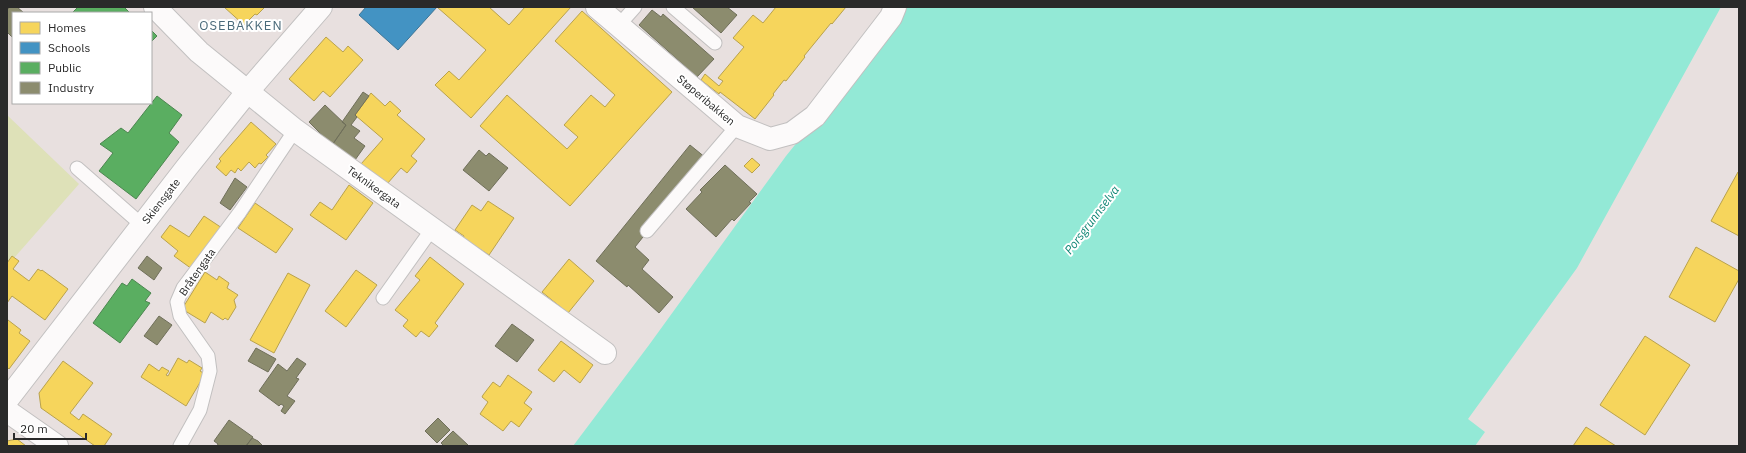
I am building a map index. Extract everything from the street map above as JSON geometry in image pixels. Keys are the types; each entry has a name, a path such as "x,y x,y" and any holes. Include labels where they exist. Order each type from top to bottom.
{"street":[{"name":"Teknikergata","path":"154,7 199,52 295,130 605,353"},
{"name":"Skiensgate","path":"7,400 248,91 321,7"},
{"name":"Støperibakken","path":"597,7 737,126 770,139 792,133 815,116 891,17 895,7"},
{"path":"7,411 58,446"}],"lane":[{"path":"619,26 635,7"},
{"path":"673,7 715,43"},
{"path":"647,232 737,126"},
{"name":"Bråtengata","path":"180,446 200,410 210,371 208,356 180,316 177,302 184,288 240,212 295,130"},
{"path":"77,168 142,225"},
{"path":"383,298 432,228"}],"shaded area":[{"path":"7,115 79,184 7,266"}],"water":[{"name":"Porsgrunnselva","path":"906,7 1721,7 1577,268 1468,419 1485,432 1475,446 573,446 649,345 786,156"}],"building: Homes":[{"path":"224,7 265,7 244,25"},
{"path":"437,7 489,7 509,25 525,7 571,7 471,118 435,85 449,71 459,80 486,50"},
{"path":"776,7 846,7 804,56 805,57 786,81 784,80 755,119 720,92 719,94 701,80 705,74 719,86 723,81 718,78 744,47 733,38 753,15 763,23"},
{"path":"582,11 672,92 570,206 480,126 507,95 567,149 578,137 564,125 591,95 605,107 615,95 555,41"},
{"path":"326,37 343,52 348,46 363,60 330,97 323,91 314,101 289,79"},
{"path":"371,93 385,106 390,101 401,111 397,115 425,139 411,156 417,161 407,173 401,168 387,184 361,164 383,139 355,115"},
{"path":"251,122 276,144 266,155 268,157 261,164 259,163 255,168 249,162 241,171 238,168 235,173 231,170 226,176 216,167 221,161 219,159"},
{"path":"752,158 760,165 752,173 744,166"},
{"path":"1738,172 1739,173 1739,236 1711,221"},
{"path":"349,185 373,203 346,240 310,215 320,202 332,210"},
{"path":"488,201 514,218 489,255 463,238 464,236 455,230 472,205 481,211"},
{"path":"255,203 293,229 276,253 238,228"},
{"path":"204,216 222,228 192,269 174,256 178,251 161,237 170,225 189,237"},
{"path":"1696,247 1739,271 1739,279 1715,322 1669,297"},
{"path":"12,256 19,261 13,269 29,281 38,269 41,271 42,270 68,289 45,320 12,296 7,303 7,263"},
{"path":"430,257 464,284 435,323 438,326 429,337 421,331 416,337 403,326 408,320 395,310 420,280 415,276"},
{"path":"569,259 594,281 568,313 542,292"},
{"path":"356,270 377,285 346,327 325,311"},
{"path":"205,272 217,280 219,276 229,283 227,288 238,295 234,300 236,307 228,320 225,318 223,320 211,312 205,323 182,309"},
{"path":"288,273 310,285 274,353 250,340"},
{"path":"8,320 21,330 19,333 30,341 9,369 7,367"},
{"path":"1645,336 1690,365 1645,435 1600,405"},
{"path":"561,341 593,365 580,383 564,370 554,382 538,370"},
{"path":"178,358 187,363 189,360 202,368 200,371 205,374 186,406 141,377 149,364 159,371 162,367 169,371 166,375 168,376"},
{"path":"63,361 93,383 70,413 79,420 83,414 112,434 104,446 95,446 41,408 39,393"},
{"path":"508,375 532,392 524,403 532,409 519,427 511,421 503,431 480,414 488,402 482,397 483,395 493,382 500,387"},
{"path":"1586,427 1616,446 1573,446"},
{"path":"17,439 26,446 7,446 7,441"}],"building: Schools":[{"path":"366,7 437,7 398,50 359,15"}],"building: Public":[{"path":"76,7 124,7 129,12 73,12 77,8"},
{"path":"152,31 157,36 152,41"},
{"path":"157,96 182,115 169,133 179,142 136,199 99,171 113,153 100,144 121,128 128,133"},
{"path":"132,279 151,293 145,301 150,303 120,343 93,323 122,283 127,286"}],"building: Industry":[{"path":"10,7 17,7 23,12 12,12 12,37 7,32 7,10"},
{"path":"692,7 727,7 737,15 721,33"},
{"path":"652,10 661,17 663,14 714,59 697,77 639,25"},
{"path":"363,92 369,96 355,115 357,117 351,125 360,131 354,138 365,146 355,160 333,144 346,125 342,122"},
{"path":"325,105 346,125 332,145 309,122"},
{"path":"690,145 706,158 635,247 649,260 642,269 673,297 659,313 628,285 627,287 596,261"},
{"path":"479,150 486,156 489,153 508,168 489,191 463,170"},
{"path":"725,165 757,194 749,202 751,203 734,221 732,219 716,237 686,209 702,192 700,190"},
{"path":"235,178 247,187 230,210 220,203"},
{"path":"147,256 162,268 154,280 138,268"},
{"path":"159,316 172,325 157,345 144,336"},
{"path":"512,324 534,340 517,362 495,346"},
{"path":"256,348 276,359 268,372 248,361"},
{"path":"297,358 306,364 296,378 299,379 287,396 295,401 285,414 281,411 284,406 281,404 279,406 259,391 278,364 287,371"},
{"path":"438,418 450,430 437,443 425,431"},
{"path":"229,420 253,437 246,446 217,446 218,444 214,441"},
{"path":"453,431 468,445 467,446 444,446 441,443"},
{"path":"252,438 258,441 263,446 246,446"}],"district":[{"name":"OSEBAKKEN","path":"241,25"}]}
